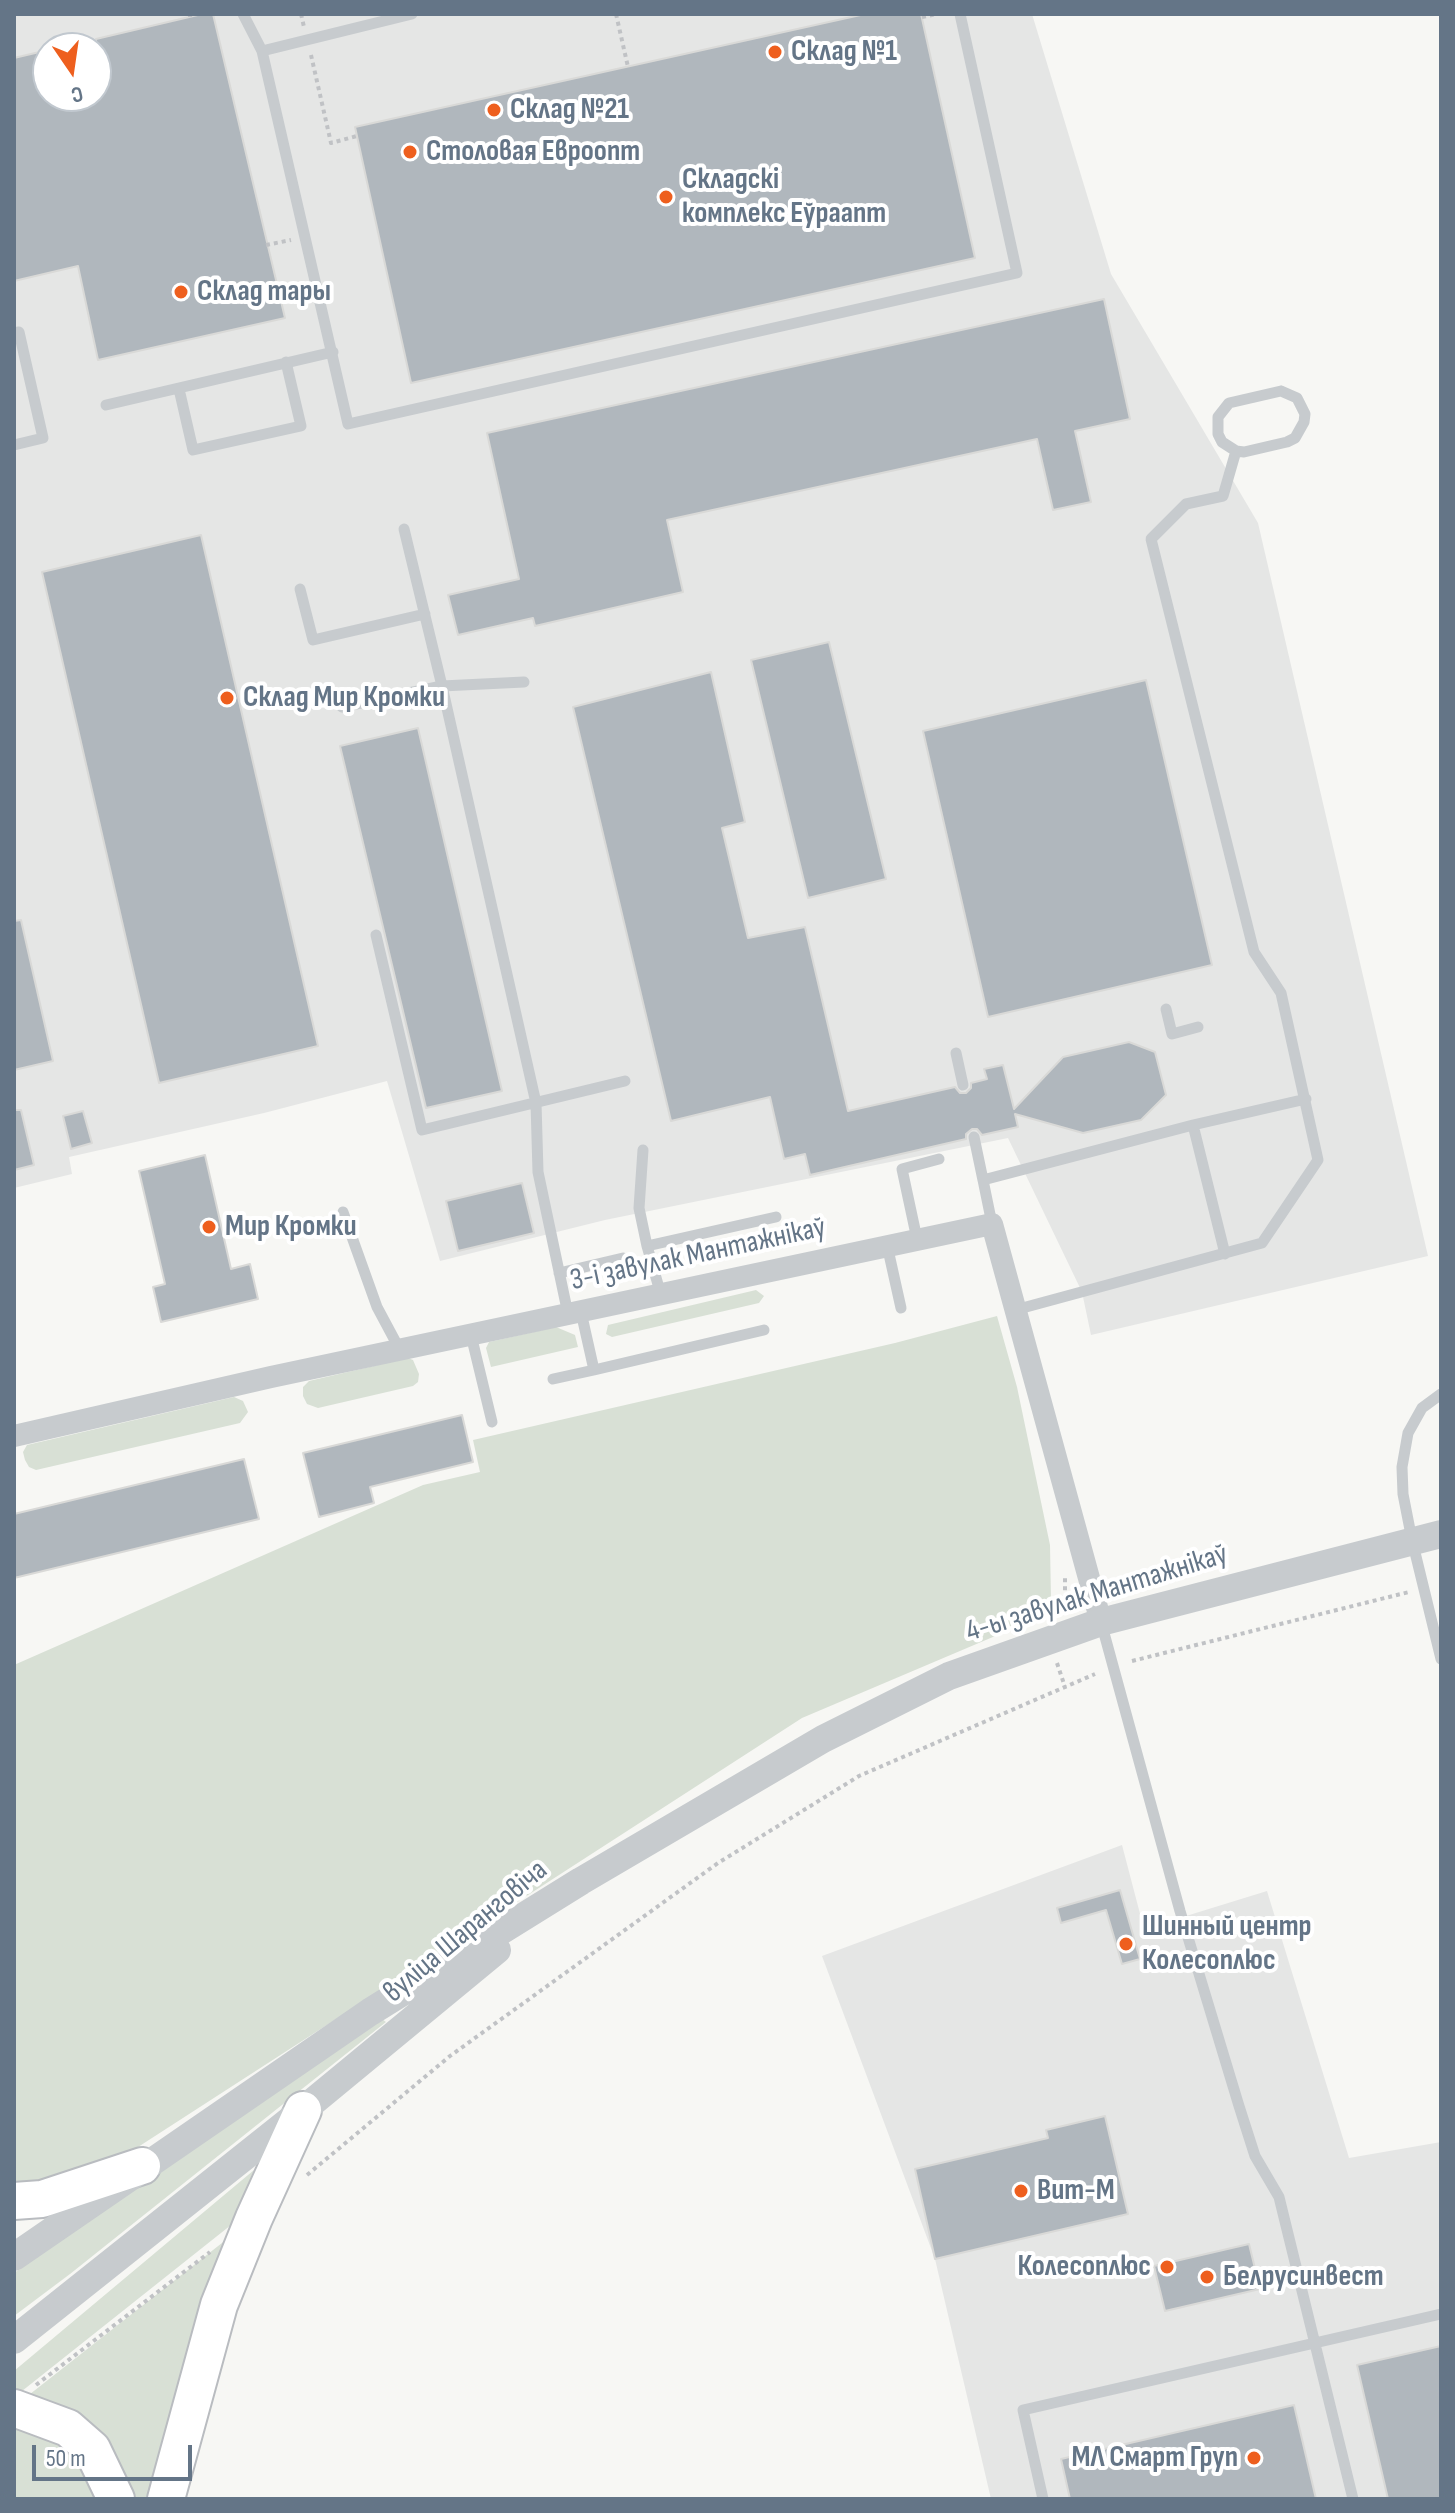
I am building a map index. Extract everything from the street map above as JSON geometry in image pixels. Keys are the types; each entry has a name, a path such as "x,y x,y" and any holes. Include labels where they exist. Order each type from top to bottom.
{"highway":[{"path":"166,2499 219,2305 303,2110"},
{"path":"14,2201 42,2199 142,2166"},
{"path":"22,2398 68,2428 92,2449 116,2499"}],"street":[{"name":"3-і завулак Мантажнікаў","path":"14,1436 992,1224"},
{"path":"992,1224 1101,1622"},
{"name":"4-ы завулак Мантажнікаў","path":"581,1881 823,1739 949,1676 1101,1622 1441,1534"},
{"name":"вуліца Шаранговіча","path":"14,2340 303,2110 581,1881"},
{"name":"вуліца Шаранговіча","path":"14,2257 370,2012 581,1881"}],"lane":[{"path":"243,14 262,51 348,424 1017,273 960,14"},
{"path":"262,51 412,14"},
{"path":"14,333 19,332 43,438 14,445"},
{"path":"106,405 333,352"},
{"path":"179,389 193,450 301,426 286,362"},
{"path":"1281,391 1297,398 1302,405 1304,422 1295,438 1244,452 1236,451 1222,442 1217,426 1218,417 1229,403 1281,391"},
{"path":"1014,1311 1262,1243 1318,1160 1281,993 1254,952 1151,539 1186,504 1223,496 1236,451"},
{"path":"404,529 536,1103 538,1172 559,1273 594,1370"},
{"path":"300,589 313,640 425,614"},
{"path":"342,707 442,686 524,682"},
{"path":"376,935 422,1130 625,1081"},
{"path":"1166,1009 1172,1034 1198,1027"},
{"path":"956,1053 963,1085"},
{"path":"983,1180 1306,1099"},
{"path":"1193,1125 1225,1254"},
{"path":"974,1137 992,1224"},
{"path":"643,1150 639,1208 661,1295"},
{"path":"917,1239 902,1169 939,1159"},
{"path":"343,1212 377,1307 400,1350"},
{"path":"647,1246 776,1217"},
{"path":"887,1245 901,1308"},
{"path":"559,1273 623,1258"},
{"path":"553,1379 764,1330"},
{"path":"471,1335 492,1422"},
{"path":"1441,1394 1422,1408 1408,1433 1402,1467 1403,1494 1412,1540 1441,1659"},
{"path":"1101,1622 1180,1911 1235,2093 1255,2156 1279,2197 1353,2499"},
{"path":"1043,2499 1023,2410 1441,2314"}],"path":[{"path":"301,14 331,143 357,136"},
{"path":"616,14 628,67"},
{"path":"922,17 937,14"},
{"path":"266,245 306,236"},
{"path":"1132,1661 1415,1590"},
{"path":"1057,1661 1065,1687"},
{"path":"304,2177 450,2056 718,1863 859,1776 1095,1674"},
{"path":"22,2398 215,2248"}],"shaded area":[{"path":"14,14 1032,14 1111,274 1258,523 1428,1256 1091,1335 1082,1292 1008,1138 605,1220 440,1261 387,1081 264,1113 69,1157 72,1174 14,1188"},
{"path":"756,1290 764,1296 759,1303 612,1337 606,1334 608,1325"},
{"path":"997,1316 1017,1387 1050,1545 1051,1600 1033,1620 802,1718 104,2169 14,2193 14,1665 423,1485 480,1472 473,1440 895,1343"},
{"path":"556,1327 575,1335 578,1347 491,1367 486,1348 489,1342"},
{"path":"408,1358 413,1360 419,1374 418,1382 413,1386 318,1408 307,1404 303,1396 303,1387 309,1381"},
{"path":"234,1397 243,1401 248,1412 240,1423 36,1470 29,1467 25,1460 23,1452 27,1445"},
{"path":"1122,1845 1144,1929 1267,1891 1349,2158 1441,2142 1441,2499 991,2499 935,2259 822,1956"},
{"path":"382,2019 386,2022 14,2316 14,2273"},
{"path":"254,2170 231,2225 17,2395 14,2394 14,2371"},
{"path":"227,2239 157,2499 129,2499 25,2398"},
{"path":"14,2419 66,2444 105,2499 14,2499"}],"building":[{"path":"213,14 285,318 98,360 78,266 14,281 14,58 32,54 32,112 112,112 112,35"},
{"name":"Складскі комплекс Еўраапт","path":"865,14 921,14 975,258 411,383 355,127"},
{"path":"1104,299 1130,419 1075,431 1091,502 1053,510 1037,439 667,520 683,592 535,626 533,618 458,635 448,595 519,579 487,433"},
{"path":"201,535 318,1046 159,1083 42,572"},
{"path":"829,642 886,879 808,898 751,660"},
{"path":"711,672 745,822 722,828 748,938 805,927 848,1111 955,1087 960,1093 966,1093 971,1083 987,1079 984,1069 1003,1065 1014,1109 1063,1057 1129,1042 1155,1052 1166,1095 1141,1120 1083,1133 1015,1114 1018,1127 982,1135 977,1129 972,1129 966,1134 966,1139 810,1175 805,1154 784,1159 770,1097 671,1121 573,707"},
{"path":"1146,680 1212,965 988,1017 923,731"},
{"path":"418,728 502,1091 426,1108 340,746"},
{"path":"21,920 53,1061 14,1070 14,921"},
{"path":"14,1110 21,1110 34,1165 14,1170"},
{"path":"83,1111 92,1143 71,1149 63,1116"},
{"path":"205,1155 231,1269 250,1264 258,1299 161,1322 153,1287 165,1284 139,1171"},
{"path":"522,1183 534,1233 458,1251 446,1201"},
{"path":"462,1415 473,1462 370,1487 374,1503 319,1517 303,1453"},
{"path":"244,1459 259,1519 14,1578 14,1514"},
{"path":"1120,1890 1140,1959 1122,1964 1106,1910 1061,1923 1057,1908"},
{"name":"Вит-М","path":"1105,2116 1128,2214 935,2259 915,2169 1048,2138 1046,2130"},
{"name":"Белрусинвест","path":"1249,2244 1260,2289 1165,2311 1154,2266"},
{"path":"1441,2346 1441,2499 1388,2499 1357,2365"},
{"path":"1294,2405 1316,2499 1070,2499 1061,2459"}],"place":[{"name":"Склад №1","path":"775,52"},
{"name":"Склад №21","path":"494,110"},
{"name":"Столовая Евроопт","path":"410,152"},
{"name":"Складскі комплекс Еўраапт","path":"666,197"},
{"name":"Склад тары","path":"181,292"},
{"name":"Склад Мир Кромки","path":"227,698"},
{"name":"Мир Кромки","path":"209,1227"},
{"name":"Шинный центр Колесоплюс","path":"1126,1944"},
{"name":"Вит-М","path":"1021,2191"},
{"name":"Колесоплюс","path":"1167,2267"},
{"name":"Белрусинвест","path":"1207,2277"},
{"name":"МЛ Смарт Груп","path":"1254,2458"}]}
